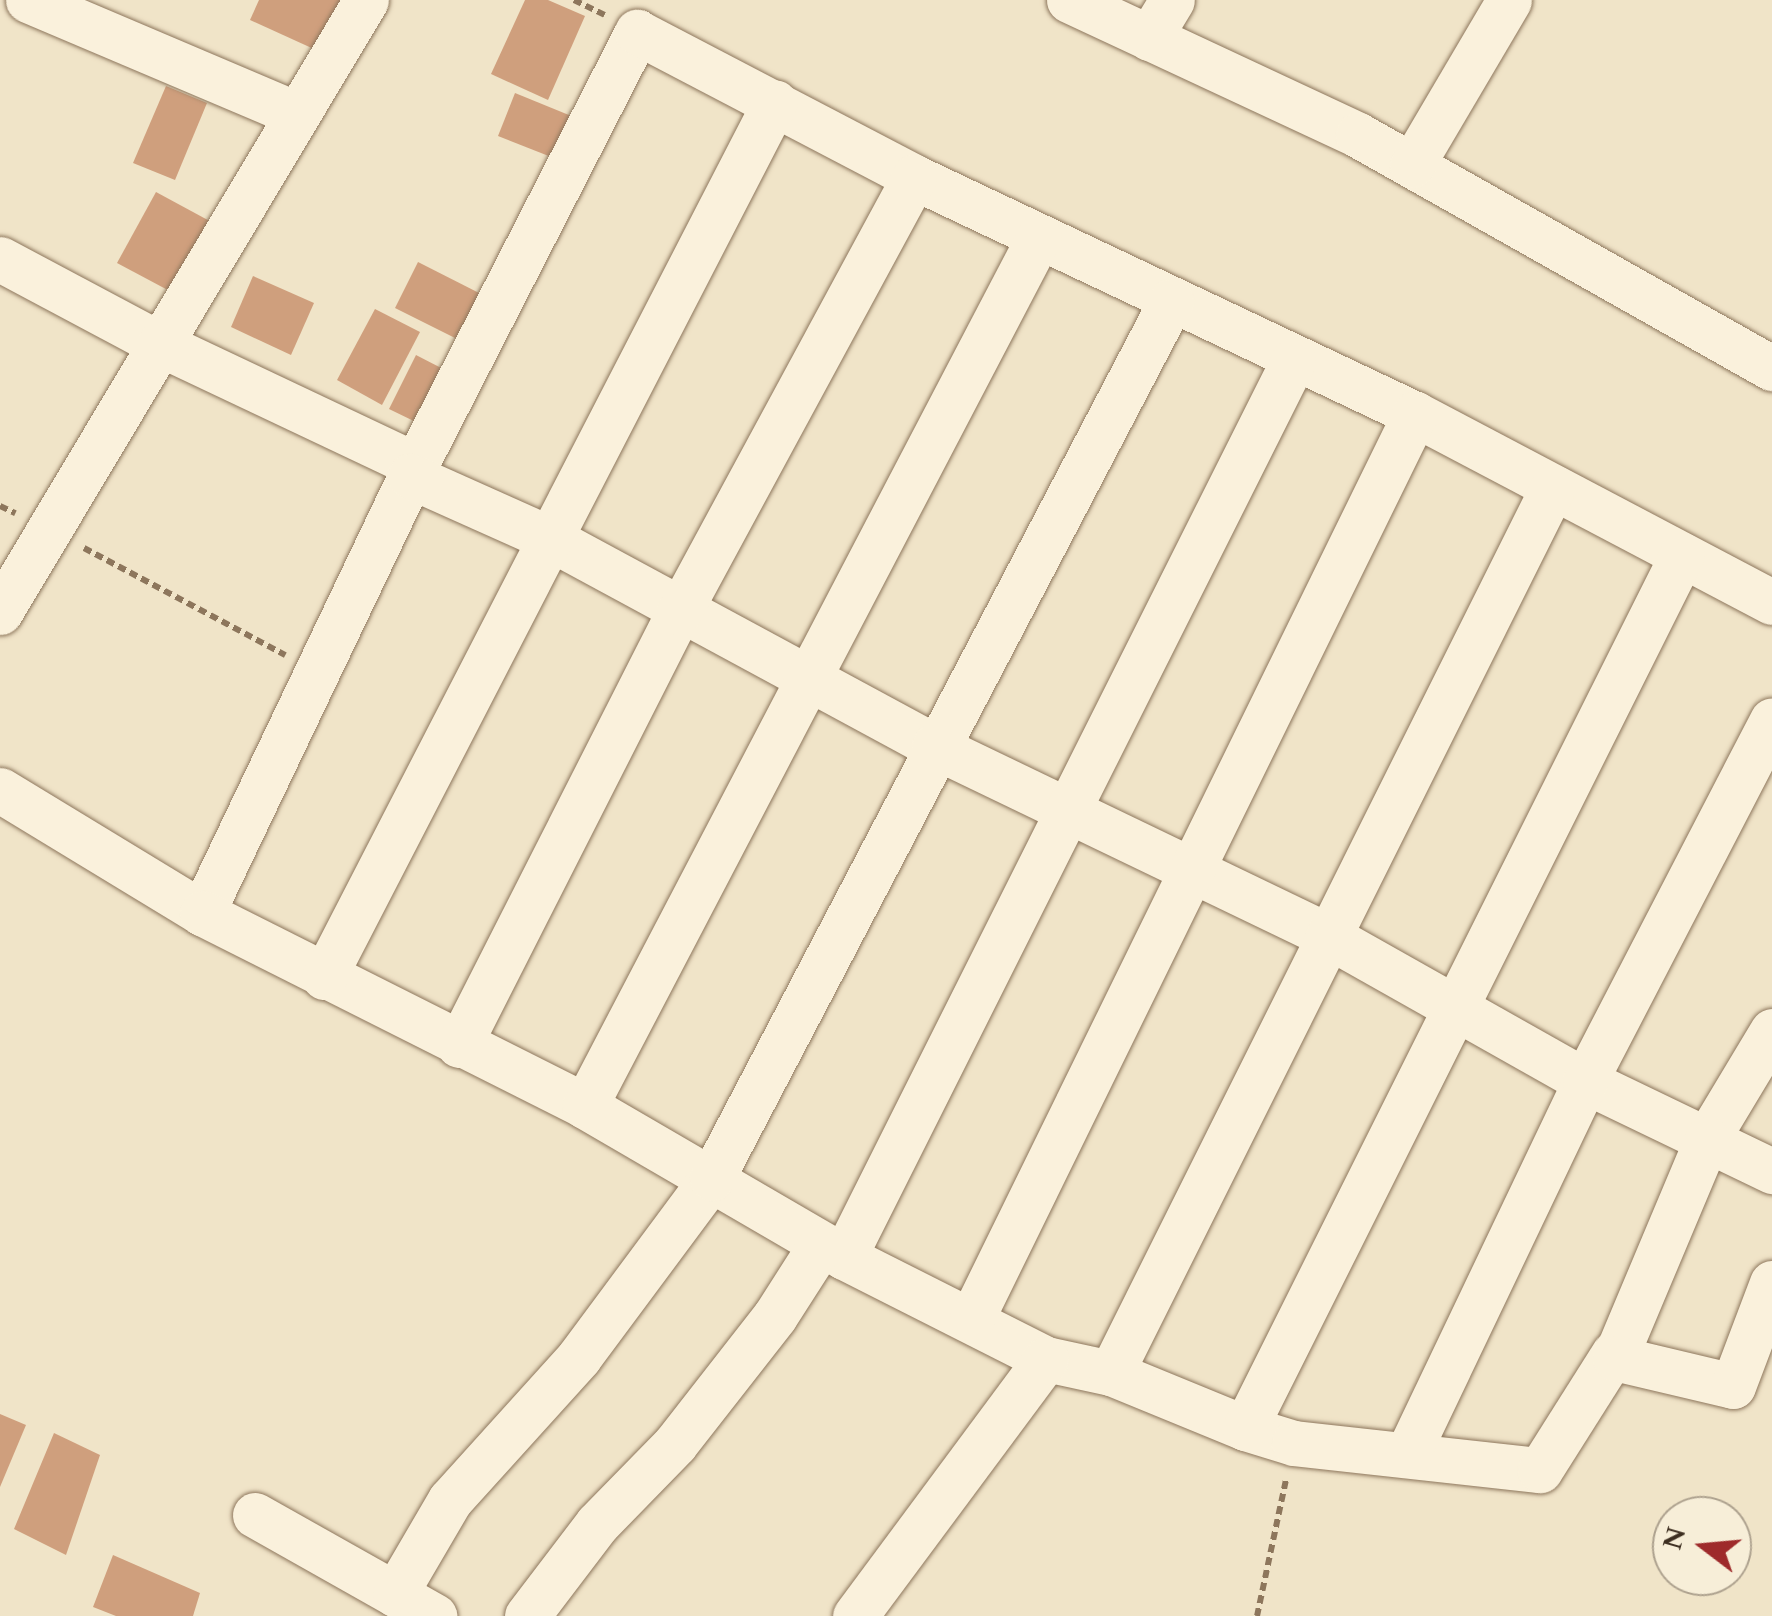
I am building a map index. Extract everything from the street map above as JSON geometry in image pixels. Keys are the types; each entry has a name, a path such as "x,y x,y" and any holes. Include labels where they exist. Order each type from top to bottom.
{"street":[{"path":"0,612 366,0"},
{"path":"1068,0 1161,19 1772,368"},
{"path":"1412,165 1509,0"},
{"path":"34,3 298,114"},
{"path":"202,912 413,470 645,16 775,102 914,178 1292,362 1415,414 1772,602"},
{"path":"324,977 553,540 775,102"},
{"path":"458,1044 678,612 914,178"},
{"path":"586,1106 812,681 1039,237"},
{"path":"0,258 160,344 553,540 678,612 934,746 1328,936 1456,1004 1585,1081 1772,1171"},
{"path":"395,1594 450,1500 578,1358 712,1178 934,746 1171,301"},
{"path":"527,1616 597,1524 708,1401 832,1250 1292,362"},
{"path":"972,1318 1194,874 1415,414"},
{"path":"1111,1373 1554,487"},
{"path":"1244,1428 1682,555"},
{"path":"1407,1456 1585,1081 1772,721"},
{"path":"0,790 202,912 324,977 586,1106 832,1250 1046,1359 1111,1373 1244,1428 1294,1442 1540,1470 1614,1353 1707,1139 1772,1031"},
{"path":"1614,1353 1733,1386 1772,1283"},
{"path":"855,1616 1046,1359"},
{"path":"255,1515 434,1616"}],"path":[{"path":"0,506 316,672"},
{"path":"1257,1616 1294,1442"}],"building":[{"path":"259,0 352,0 327,55 250,20"},
{"path":"525,0 548,0 585,16 548,100 491,74"},
{"path":"166,86 207,103 175,180 133,163"},
{"path":"515,93 586,122 569,164 498,136"},
{"path":"156,192 217,225 179,296 117,263"},
{"path":"418,262 485,296 463,342 395,308"},
{"path":"253,276 314,303 291,355 231,327"},
{"path":"375,309 420,332 382,405 337,380"},
{"path":"416,355 449,372 422,425 389,409"},
{"path":"0,1414 26,1425 0,1487"},
{"path":"54,1433 100,1455 66,1555 14,1529"},
{"path":"113,1555 200,1593 193,1616 116,1616 93,1607"}]}
